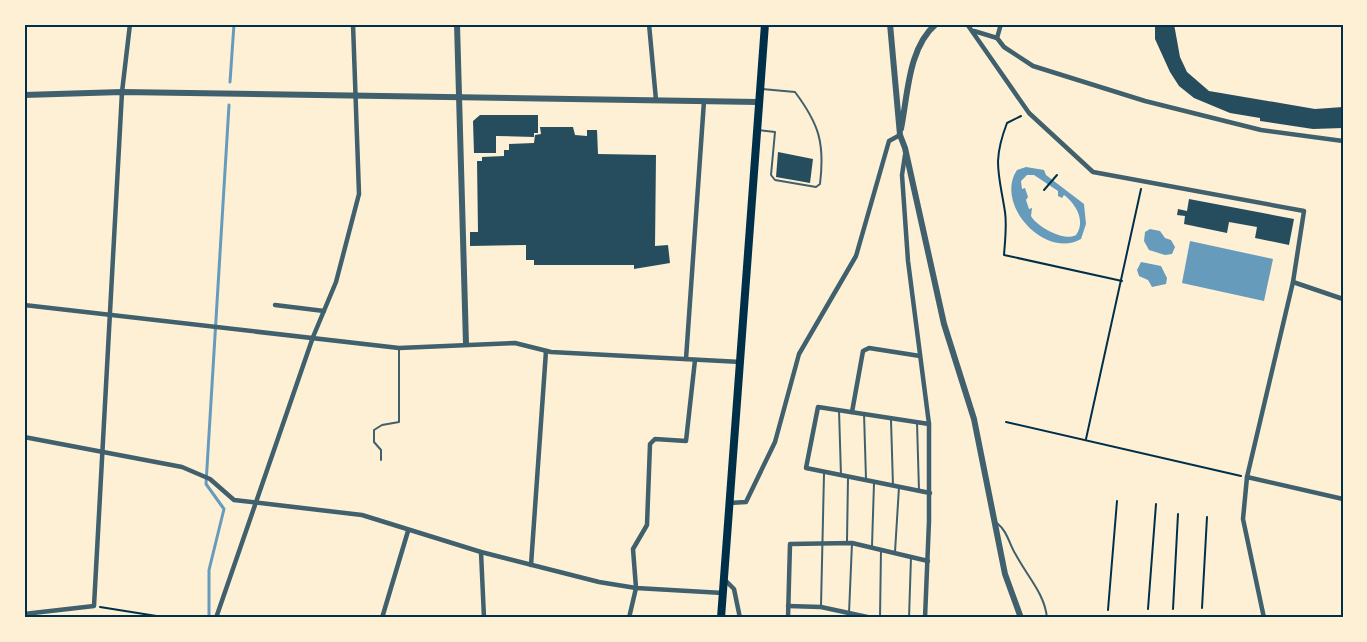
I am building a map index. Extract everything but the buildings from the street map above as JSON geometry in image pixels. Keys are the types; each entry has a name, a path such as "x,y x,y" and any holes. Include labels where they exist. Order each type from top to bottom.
{"highway":[{"path":"721,618 765,24"}],"street":[{"path":"24,615 94,606 122,92 130,24"},
{"path":"216,618 313,338 336,282 360,194 353,24"},
{"path":"457,24 466,344"},
{"path":"649,24 656,100"},
{"path":"890,24 900,135 905,148 944,324 974,419 1005,574 1021,618"},
{"path":"729,503 746,502 775,442 799,354 856,256 890,141 900,135 916,50 924,34 936,24"},
{"path":"967,24 1029,112 1093,172 1304,211 1293,282 1247,477 1244,519 1264,618"},
{"path":"998,38 1001,24"},
{"path":"974,31 998,38 1004,47 1033,66 1145,101 1261,130 1343,141"},
{"path":"24,95 122,92 758,102"},
{"path":"686,359 704,101"},
{"path":"905,148 902,175 908,261 929,424 930,493 925,618"},
{"path":"1293,282 1343,299"},
{"path":"24,305 399,348 515,343 546,351 741,362"},
{"path":"275,305 324,311"},
{"path":"852,412 863,351 869,348 920,356"},
{"path":"531,565 546,351"},
{"path":"629,618 636,588 633,549 647,525 650,444 656,440 686,441 695,360"},
{"path":"929,424 818,407 806,468 824,474 930,493"},
{"path":"24,436 182,467 208,478 234,500 362,515 481,552 599,582 636,588 723,593"},
{"path":"1247,477 1343,499"},
{"path":"382,618 408,531"},
{"path":"788,618 790,544 849,543 928,561"},
{"path":"481,552 484,618"},
{"path":"723,578 734,589 740,618"},
{"path":"788,606 821,607 872,618"}],"lane":[{"path":"756,130 775,132 771,175 775,180 816,187 820,184 823,158 813,117 795,92 759,88"},
{"path":"381,460 381,450 374,442 374,430 382,425 399,422 399,348"},
{"path":"839,410 841,477"},
{"path":"864,413 866,481"},
{"path":"891,417 892,486"},
{"path":"917,422 919,491"},
{"path":"821,607 824,474"},
{"path":"848,478 849,613"},
{"path":"872,547 874,483"},
{"path":"895,552 899,487"},
{"path":"993,519 1004,529 1015,555 1046,608 1047,618"},
{"path":"880,549 880,618"},
{"path":"909,618 911,557"}],"path":[{"path":"1029,112 1007,123 998,147 997,174 1005,214 1004,255 1122,281"},
{"path":"1044,190 1057,175"},
{"path":"1086,439 1143,180"},
{"path":"1006,422 1247,477"},
{"path":"1108,610 1117,501"},
{"path":"1148,609 1156,504"},
{"path":"1173,609 1178,514"},
{"path":"1202,608 1207,517"},
{"path":"94,606 169,618"}],"water":[{"path":"1026,167 1044,170 1046,175 1084,204 1086,224 1081,239 1067,243 1053,242 1039,235 1027,225 1012,198 1012,184 1017,170","holes":["1027,175 1034,175 1058,191 1058,196 1062,198 1064,195 1072,203 1080,219 1076,235 1071,237 1059,235 1039,225 1031,216 1032,208 1029,209 1026,200 1028,197 1025,188 1022,189 1021,181"]},
{"path":"1150,229 1160,231 1165,238 1171,240 1175,247 1172,254 1165,255 1149,250 1144,241 1145,232"},
{"path":"1190,241 1273,259 1264,301 1182,283"},
{"path":"1141,262 1161,266 1167,278 1166,284 1152,287 1148,280 1139,276 1137,270"}],"waterway":[{"path":"230,82 234,24"},
{"path":"209,618 209,570 224,509 206,484 229,105"}]}
